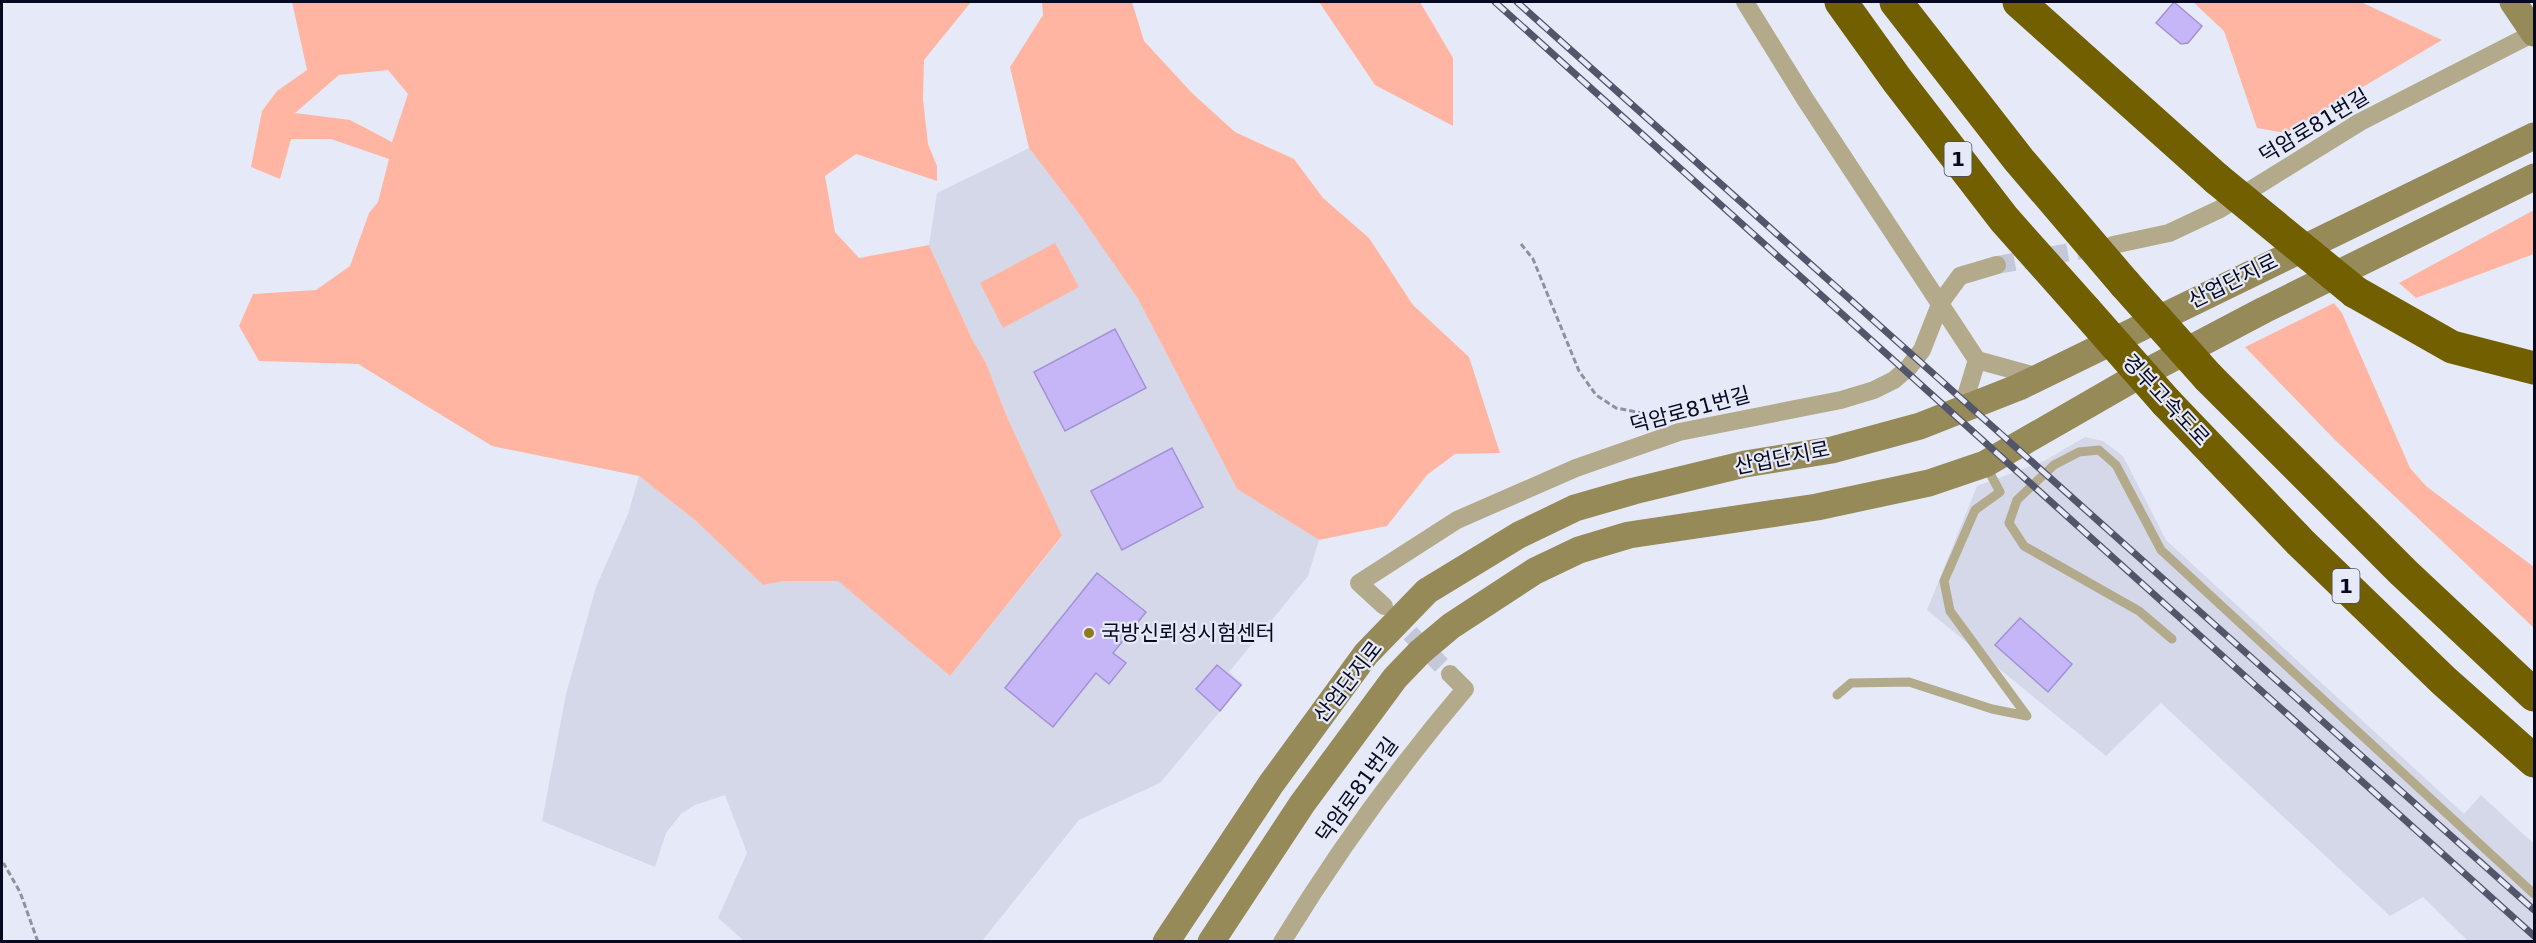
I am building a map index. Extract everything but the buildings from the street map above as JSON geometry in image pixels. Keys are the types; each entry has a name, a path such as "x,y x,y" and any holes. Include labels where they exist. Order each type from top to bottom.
{"highway":[{"name":"경부고속도로","path":"1841,2 1897,80 2004,219 2166,402 2309,550 2444,681 2535,760"},
{"name":"1","path":"1896,2 2019,160 2208,377 2403,572 2535,695"},
{"path":"2019,2 2217,179 2355,292 2452,347 2535,368"}],"main road":[{"path":"2513,2 2534,33"},
{"name":"산업단지로","path":"1166,942 1271,784 1366,654 1427,591 1519,535 1575,508 1634,491 1745,464 1832,450 1920,426 2038,377 2535,136"},
{"name":"산업단지로","path":"1211,942 1302,804 1395,678 1420,652 1451,626 1535,571 1579,550 1629,535 1817,507 1929,483 1985,464 2131,380 2264,310 2535,177"}],"street":[{"path":"1745,2 1805,99 1941,302 1977,360 2038,377"},
{"name":"덕암로81번길","path":"2113,245 2169,233 2220,209 2360,122 2534,33"},
{"name":"덕암로81번길","path":"1384,606 1359,583 1457,520 1576,468 1679,432 1841,400 1874,390 1894,380 1909,367 1922,350 1941,302 1960,276 1997,265"},
{"path":"1962,409 1977,360"},
{"name":"덕암로81번길","path":"1282,942 1322,877 1408,757 1465,689 1450,674"}],"lane":[{"path":"2172,639 2139,611 2024,546 2009,523 2017,500 2055,465 2079,452 2099,450 2116,465 2161,550 2535,894"},
{"path":"1985,464 2000,492 2017,500"},
{"path":"1837,695 1851,683 1909,682 1992,709 2027,716 1950,611 1944,581 1975,510 2000,492"}],"path":[{"path":"1521,244 1533,259 1579,371 1596,395 1616,408 1647,414 1679,432"},
{"path":"2,864 20,892 38,942"}],"shaded area":[{"path":"292,2 971,2 924,60 923,99 928,144 937,166 937,181 856,154 825,176 835,232 859,258 929,245 972,339 986,363 1007,417 1062,536 950,676 838,581 784,581 763,585 696,521 639,476 492,446 358,364 259,361 239,326 253,294 316,290 350,266 369,213 378,202 389,159 331,139 291,139 280,179 251,167 262,111 277,91 307,70","holes":["388,70 408,94 392,142 350,120 295,113 339,75"]},
{"path":"1042,2 1132,2 1144,41 1192,93 1235,132 1294,159 1323,198 1369,238 1413,305 1469,357 1500,453 1455,454 1427,475 1387,526 1319,540 1237,489 1138,299 1077,211 1029,148 1010,67 1043,15"},
{"path":"1319,2 1420,2 1453,58 1453,126 1375,85"},
{"path":"2193,2 2361,2 2442,40 2285,133 2257,128 2224,31"},
{"path":"1029,148 1077,211 1138,299 1237,489 1319,540 1308,576 1229,672 1243,684 1160,783 1079,820 982,941 744,941 718,918 747,853 725,795 695,805 681,814 666,833 655,867 542,821 566,694 596,587 628,514 639,476 696,521 763,585 784,581 838,581 950,676 1062,537 1007,417 986,363 972,339 929,245 937,193"},
{"path":"2534,210 2534,254 2416,298 2399,283"},
{"path":"1055,243 1079,287 1003,328 980,283"},
{"path":"2334,303 2342,313 2410,468 2426,486 2534,567 2534,628 2335,440 2245,347"},
{"path":"2085,437 2103,441 2123,456 2166,540 2464,814 2481,795 2534,844 2534,941 2468,941 2423,897 2390,916 2161,703 2106,756 1927,610 1977,486 2044,461"}],"tunnel":[{"path":"1997,265 2099,247"},
{"path":"1391,614 1450,674"}],"railway":[{"path":"1495,2 2534,936"},
{"path":"1517,2 2534,910"}],"place":[{"name":"국방신뢰성시험센터","path":"1089,633"}]}
